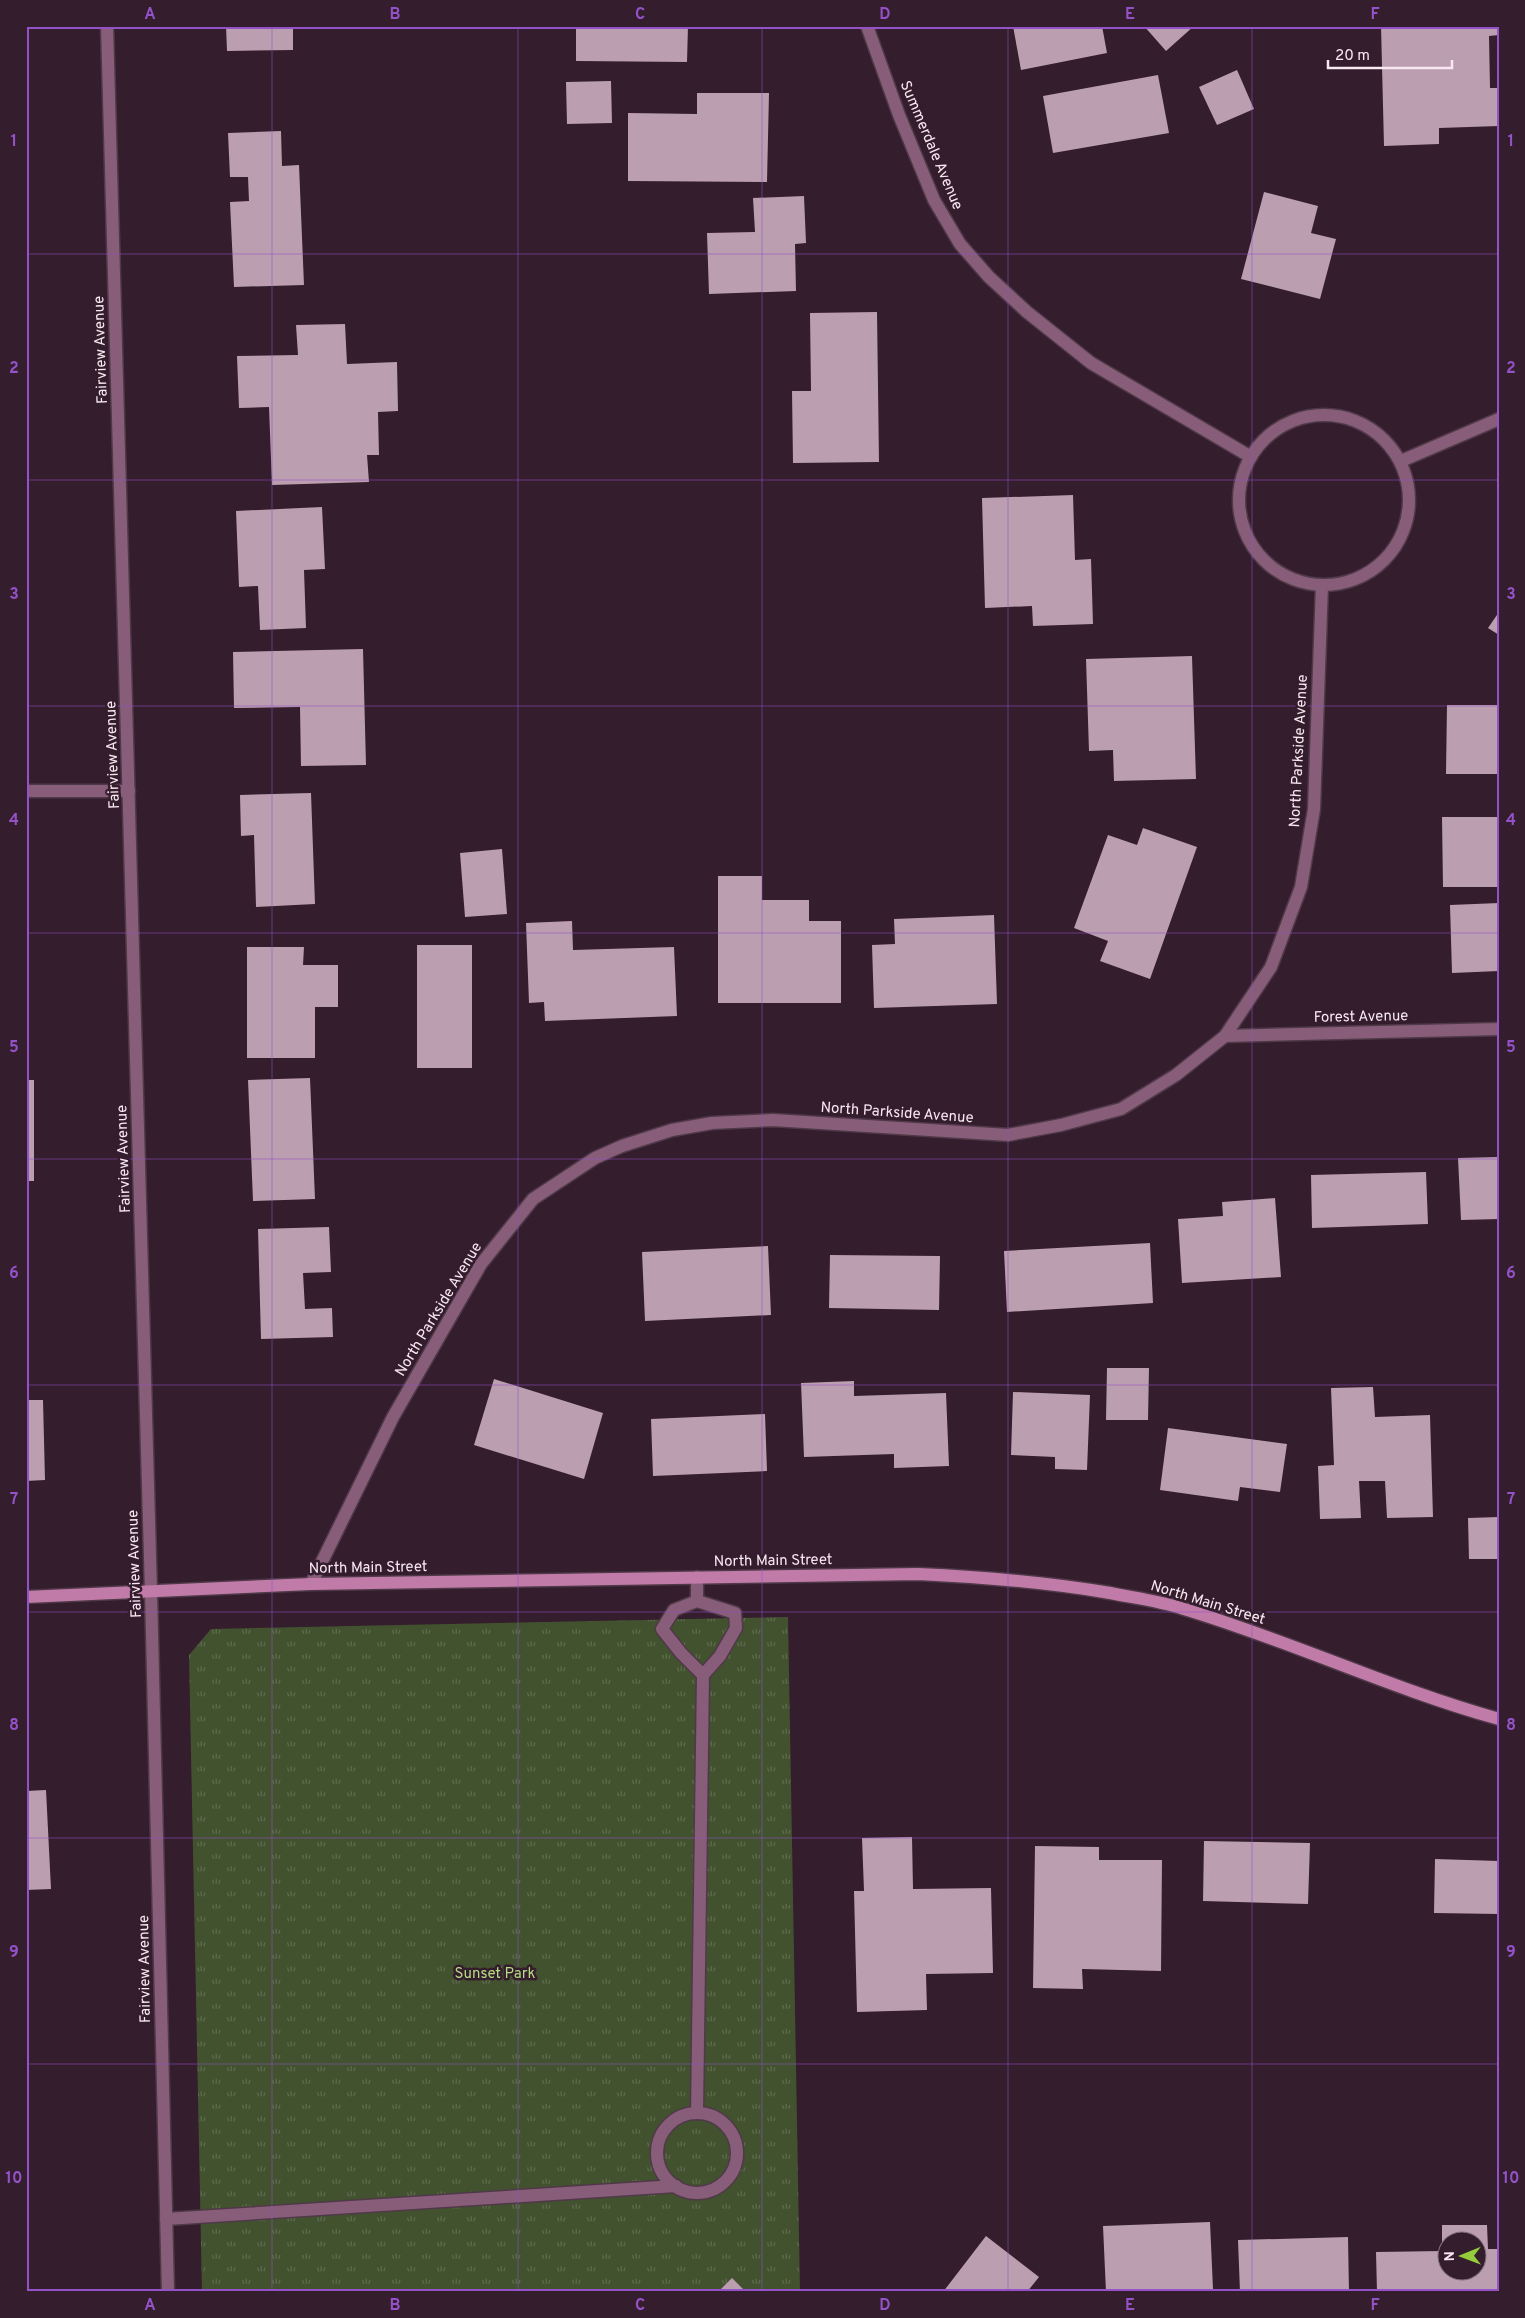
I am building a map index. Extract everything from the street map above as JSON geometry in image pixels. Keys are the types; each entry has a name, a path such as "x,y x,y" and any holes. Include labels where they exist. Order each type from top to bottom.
{"street":[{"name":"Fairview Avenue","path":"107,26 151,1592 168,2292"},
{"name":"Summerdale Avenue","path":"867,26 899,115 934,200 960,244 1027,312 1091,362 1251,457"},
{"path":"1317,414 1350,418 1380,434 1401,461 1410,493 1406,527 1389,556 1364,578 1331,586 1298,582 1268,566 1247,539 1238,507 1242,474 1259,444 1285,423 1317,414"},
{"path":"1401,461 1499,418"},
{"name":"North Parkside Avenue","path":"311,1584 392,1417 481,1264 533,1198 595,1158 622,1146 672,1130 712,1123 774,1120 1008,1135 1026,1132 1121,1108 1176,1075 1225,1036 1271,967 1301,887 1314,809 1322,585"},
{"path":"26,791 129,792"},
{"name":"Forest Avenue","path":"1225,1036 1499,1029"},
{"name":"North Main Street","path":"26,1597 311,1584 918,1574 980,1577 1069,1586 1154,1601 1193,1612 1330,1659 1415,1692 1499,1719"},
{"path":"697,1578 697,1601"},
{"path":"697,2113 703,1675 720,1656 736,1628 735,1613 697,1601 674,1610 662,1629 681,1653 703,1675"},
{"path":"697,2113 710,2115 721,2122 730,2132 736,2144 736,2158 733,2170 725,2182 714,2189 701,2193 688,2192 666,2178 660,2167 657,2154 658,2142 664,2130 673,2121 685,2115 697,2113"},
{"path":"166,2218 676,2186"}],"green space":[{"name":"Sunset Park","path":"788,1617 800,2292 202,2292 189,1655 211,1629"}],"building":[{"path":"226,26 293,26 293,50 227,51"},
{"path":"576,26 688,26 687,62 576,61"},
{"path":"1013,26 1102,26 1107,53 1021,70"},
{"path":"1144,26 1194,26 1166,51"},
{"path":"1381,26 1499,26 1499,35 1489,36 1490,88 1499,88 1499,126 1439,128 1439,144 1384,146"},
{"path":"1237,70 1254,109 1217,125 1199,87"},
{"path":"1158,75 1169,133 1053,153 1043,96"},
{"path":"611,81 612,123 567,124 566,82"},
{"path":"697,93 769,93 767,182 628,181 628,113 697,114"},
{"path":"281,131 282,166 299,165 304,285 234,287 230,202 249,201 248,177 230,177 228,133"},
{"path":"1264,192 1318,206 1311,233 1336,239 1320,299 1241,279"},
{"path":"804,196 806,243 795,244 796,291 709,294 707,233 755,232 753,198"},
{"path":"877,312 879,462 793,463 792,391 811,391 810,313"},
{"path":"345,324 347,364 397,362 398,411 378,412 379,455 367,455 369,482 272,485 269,407 239,408 237,356 298,355 296,325"},
{"path":"1073,495 1075,560 1091,559 1093,624 1033,626 1032,606 985,608 982,498"},
{"path":"322,507 325,569 304,570 306,628 260,630 258,586 239,587 236,511"},
{"path":"1499,612 1499,635 1488,628"},
{"path":"363,649 366,765 301,766 300,707 234,708 233,652"},
{"path":"1192,656 1196,779 1114,781 1113,750 1089,751 1086,659"},
{"path":"1447,705 1499,705 1499,774 1446,774"},
{"path":"311,793 315,904 256,907 254,835 241,836 240,795"},
{"path":"1442,817 1498,817 1499,887 1443,887"},
{"path":"1143,828 1197,847 1150,979 1100,961 1108,941 1074,928 1108,835 1137,845"},
{"path":"502,849 507,914 465,917 460,853"},
{"path":"718,876 762,876 762,900 809,900 809,921 841,921 841,1003 718,1003"},
{"path":"1499,903 1499,971 1452,973 1450,905"},
{"path":"994,915 997,1004 874,1008 872,945 895,944 894,919"},
{"path":"572,921 573,950 674,947 677,1016 545,1021 544,1002 529,1003 526,923"},
{"path":"417,945 472,945 472,1068 417,1068"},
{"path":"247,947 304,947 303,965 338,965 338,1007 315,1007 315,1058 247,1058"},
{"path":"310,1078 315,1199 253,1201 248,1080"},
{"path":"26,1080 34,1080 34,1181 26,1181"},
{"path":"1499,1157 1499,1219 1461,1220 1458,1158"},
{"path":"1426,1172 1428,1224 1312,1228 1311,1175"},
{"path":"1275,1198 1281,1277 1182,1283 1178,1219 1223,1216 1222,1202"},
{"path":"329,1227 331,1272 303,1273 305,1309 332,1308 333,1337 261,1339 258,1229"},
{"path":"1150,1243 1153,1303 1007,1312 1004,1251"},
{"path":"768,1246 771,1315 645,1321 642,1252"},
{"path":"830,1255 940,1256 939,1310 829,1308"},
{"path":"1107,1368 1149,1368 1148,1420 1106,1420"},
{"path":"494,1379 603,1413 584,1479 474,1445"},
{"path":"854,1381 854,1396 946,1393 949,1466 894,1468 894,1454 804,1457 801,1383"},
{"path":"1373,1387 1375,1417 1430,1415 1433,1517 1387,1518 1385,1481 1359,1481 1361,1518 1320,1519 1318,1466 1334,1465 1331,1388"},
{"path":"1013,1392 1090,1395 1087,1470 1055,1469 1055,1457 1011,1455"},
{"path":"26,1400 43,1400 45,1480 26,1481"},
{"path":"765,1414 767,1471 653,1476 651,1419"},
{"path":"1168,1428 1287,1444 1280,1492 1240,1487 1238,1501 1160,1490"},
{"path":"1499,1517 1499,1559 1469,1559 1468,1518"},
{"path":"46,1790 51,1889 26,1890 26,1791"},
{"path":"912,1837 913,1889 991,1888 993,1973 926,1974 927,2010 857,2012 854,1891 864,1891 862,1838"},
{"path":"1204,1841 1310,1843 1308,1904 1203,1901"},
{"path":"1035,1846 1099,1847 1099,1860 1162,1860 1161,1971 1082,1969 1083,1989 1033,1988"},
{"path":"1435,1859 1499,1861 1499,1914 1434,1913"},
{"path":"1210,2222 1213,2289 1106,2292 1103,2226"},
{"path":"1442,2225 1487,2225 1487,2230 1442,2230"},
{"path":"986,2236 1039,2277 1027,2292 943,2292"},
{"path":"1348,2237 1349,2292 1240,2292 1238,2240"},
{"path":"1488,2249 1499,2249 1499,2292 1377,2292 1376,2252 1438,2251 1438,2280 1488,2280"},
{"path":"732,2278 746,2292 718,2292"}]}
